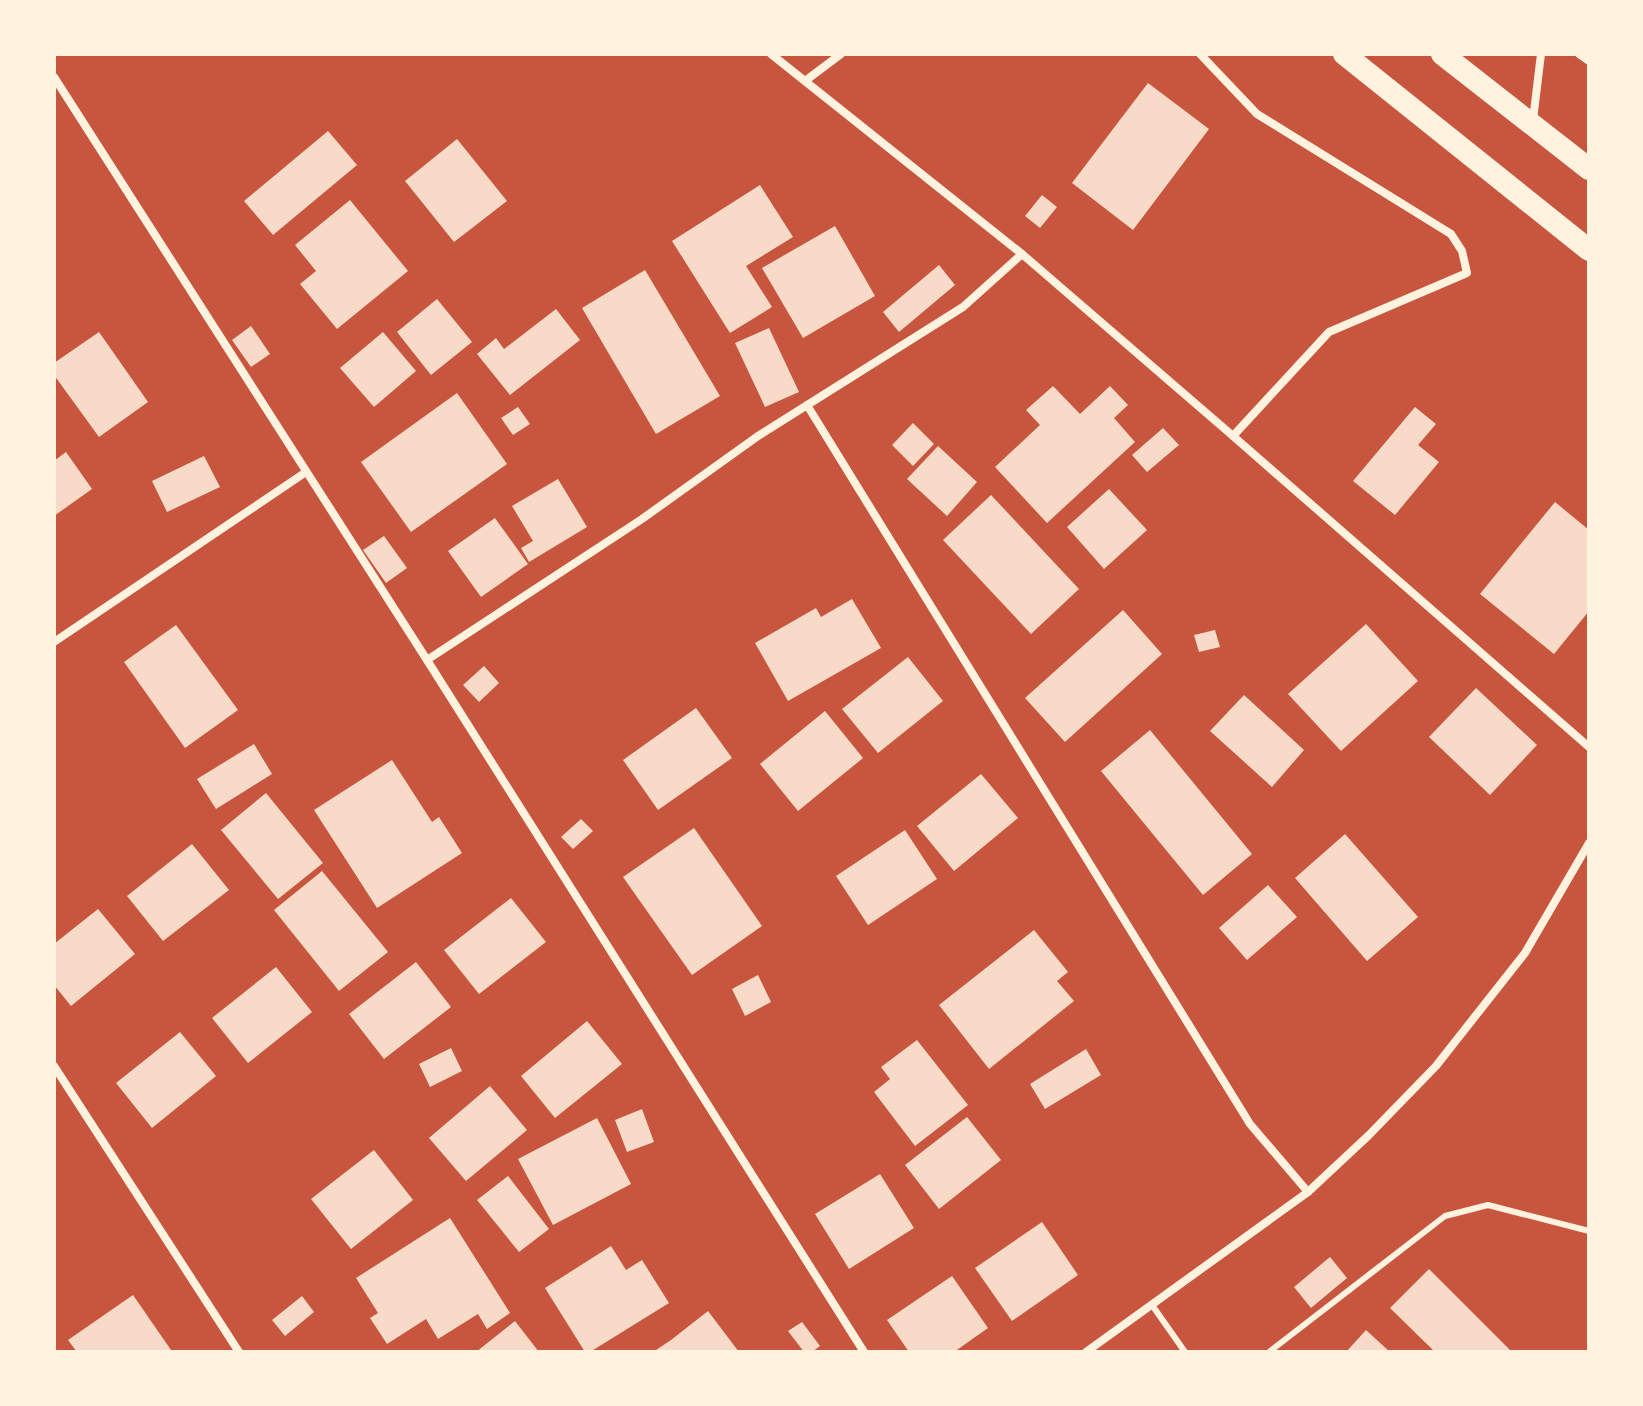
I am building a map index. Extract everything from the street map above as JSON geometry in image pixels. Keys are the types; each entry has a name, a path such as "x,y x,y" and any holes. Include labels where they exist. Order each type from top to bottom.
{"highway":[{"path":"1344,54 1589,250"},
{"path":"1442,54 1589,169"}],"street":[{"path":"771,54 1022,254 1589,747"},
{"path":"805,81 841,54"},
{"path":"1200,54 1257,114 1451,234 1462,251 1467,273 1329,332 1233,436"},
{"path":"1533,125 1541,54"},
{"path":"1579,54 1589,61"},
{"path":"54,77 864,1352"},
{"path":"427,660 642,519 758,436 963,307 1022,254"},
{"path":"807,405 1250,1124 1308,1192"},
{"path":"54,642 306,472"},
{"path":"1086,1352 1308,1192 1369,1135 1436,1066 1525,953 1589,843"},
{"path":"54,1066 239,1352"}],"lane":[{"path":"1269,1352 1445,1216 1488,1205 1589,1231"},
{"path":"1152,1305 1185,1352"}],"building":[{"path":"1148,83 1209,129 1133,230 1072,183"},
{"path":"328,131 357,165 273,235 244,201"},
{"path":"457,139 507,201 454,242 405,181"},
{"path":"760,185 793,237 746,266 772,307 730,333 672,241"},
{"path":"1042,195 1057,207 1040,228 1025,216"},
{"path":"350,200 408,271 337,329 300,284 316,271 295,245"},
{"path":"835,226 875,296 803,338 762,268"},
{"path":"939,265 955,285 899,332 883,312"},
{"path":"645,270 720,396 656,434 582,308"},
{"path":"437,299 472,342 431,375 397,332"},
{"path":"556,309 580,340 510,395 477,354 496,338 504,349"},
{"path":"251,326 270,354 251,367 232,340"},
{"path":"769,328 799,392 765,407 735,343"},
{"path":"99,332 148,402 99,437 54,375 54,363"},
{"path":"383,332 416,371 374,407 340,368"},
{"path":"1053,386 1080,414 1110,386 1128,405 1114,418 1135,442 1047,523 995,467 1040,425 1026,410"},
{"path":"457,393 507,464 411,532 361,462"},
{"path":"518,407 530,424 513,435 501,418"},
{"path":"1415,407 1436,424 1418,445 1439,462 1395,515 1353,481"},
{"path":"913,423 934,444 913,466 892,445"},
{"path":"1163,428 1179,445 1147,472 1132,455"},
{"path":"938,446 977,482 947,516 907,479"},
{"path":"66,452 92,489 54,516 54,461"},
{"path":"204,456 220,487 167,512 152,481"},
{"path":"558,479 587,527 529,562 521,548 533,541 512,506"},
{"path":"1109,489 1147,530 1104,569 1067,527"},
{"path":"991,495 1079,589 1031,634 943,540"},
{"path":"1555,502 1589,530 1589,611 1554,654 1480,594"},
{"path":"495,518 528,564 481,597 448,551"},
{"path":"384,536 407,568 386,583 363,550"},
{"path":"852,599 881,648 788,701 755,643 816,608 821,617"},
{"path":"1123,610 1162,654 1065,742 1025,698"},
{"path":"1366,624 1418,681 1341,751 1288,694"},
{"path":"176,625 238,710 185,748 124,662"},
{"path":"1215,630 1220,647 1199,652 1194,635"},
{"path":"908,657 943,701 878,753 842,709"},
{"path":"484,666 499,683 479,702 463,685"},
{"path":"1476,688 1537,745 1490,795 1429,737"},
{"path":"1244,695 1304,750 1272,787 1210,731"},
{"path":"696,708 732,758 658,810 623,760"},
{"path":"825,711 863,758 798,811 760,764"},
{"path":"1150,730 1252,854 1203,895 1101,771"},
{"path":"254,744 272,774 216,809 197,779"},
{"path":"392,760 432,822 439,817 462,853 377,908 314,810"},
{"path":"981,774 1018,818 954,871 917,826"},
{"path":"266,793 323,863 278,899 221,830"},
{"path":"581,819 593,831 573,849 561,837"},
{"path":"694,828 762,926 692,975 623,877"},
{"path":"905,830 937,879 868,925 836,876"},
{"path":"1345,834 1418,917 1367,961 1295,878"},
{"path":"192,844 229,890 163,941 127,896"},
{"path":"322,871 388,952 339,991 274,910"},
{"path":"1268,885 1297,917 1247,960 1219,928"},
{"path":"511,898 546,942 479,994 444,950"},
{"path":"98,909 135,954 71,1006 54,985 54,944"},
{"path":"1034,930 1068,972 1057,981 1074,1001 989,1069 939,1005"},
{"path":"416,962 451,1007 384,1059 349,1014"},
{"path":"276,967 312,1012 248,1063 212,1018"},
{"path":"758,975 771,1002 745,1016 732,989"},
{"path":"587,1021 622,1064 555,1118 521,1076"},
{"path":"180,1032 216,1076 152,1128 116,1083"},
{"path":"917,1040 968,1105 915,1146 874,1092 890,1079 881,1067"},
{"path":"451,1048 462,1071 430,1087 419,1064"},
{"path":"1086,1049 1101,1075 1045,1109 1030,1084"},
{"path":"490,1086 527,1130 466,1181 429,1138"},
{"path":"642,1109 654,1142 627,1152 615,1120"},
{"path":"967,1117 1001,1160 939,1209 905,1165"},
{"path":"597,1118 631,1184 553,1225 518,1159"},
{"path":"374,1150 413,1200 351,1249 311,1199"},
{"path":"880,1174 914,1228 849,1269 815,1214"},
{"path":"508,1176 549,1229 519,1252 477,1200"},
{"path":"450,1218 510,1313 487,1329 478,1314 438,1339 426,1319 387,1344 370,1318 378,1313 356,1278"},
{"path":"1042,1222 1078,1275 1012,1321 975,1268"},
{"path":"611,1246 626,1270 642,1260 669,1303 590,1352 585,1352 545,1288"},
{"path":"1330,1257 1347,1278 1311,1308 1294,1287"},
{"path":"1429,1269 1512,1352 1435,1352 1390,1308"},
{"path":"952,1276 988,1328 954,1352 909,1352 887,1320"},
{"path":"133,1295 171,1350 77,1352 68,1340"},
{"path":"302,1296 314,1312 285,1336 272,1320"},
{"path":"708,1311 739,1352 653,1352 671,1340"},
{"path":"515,1321 539,1352 476,1352"},
{"path":"802,1322 820,1346 812,1352 804,1352 788,1331"},
{"path":"1366,1330 1390,1352 1346,1352"}]}
